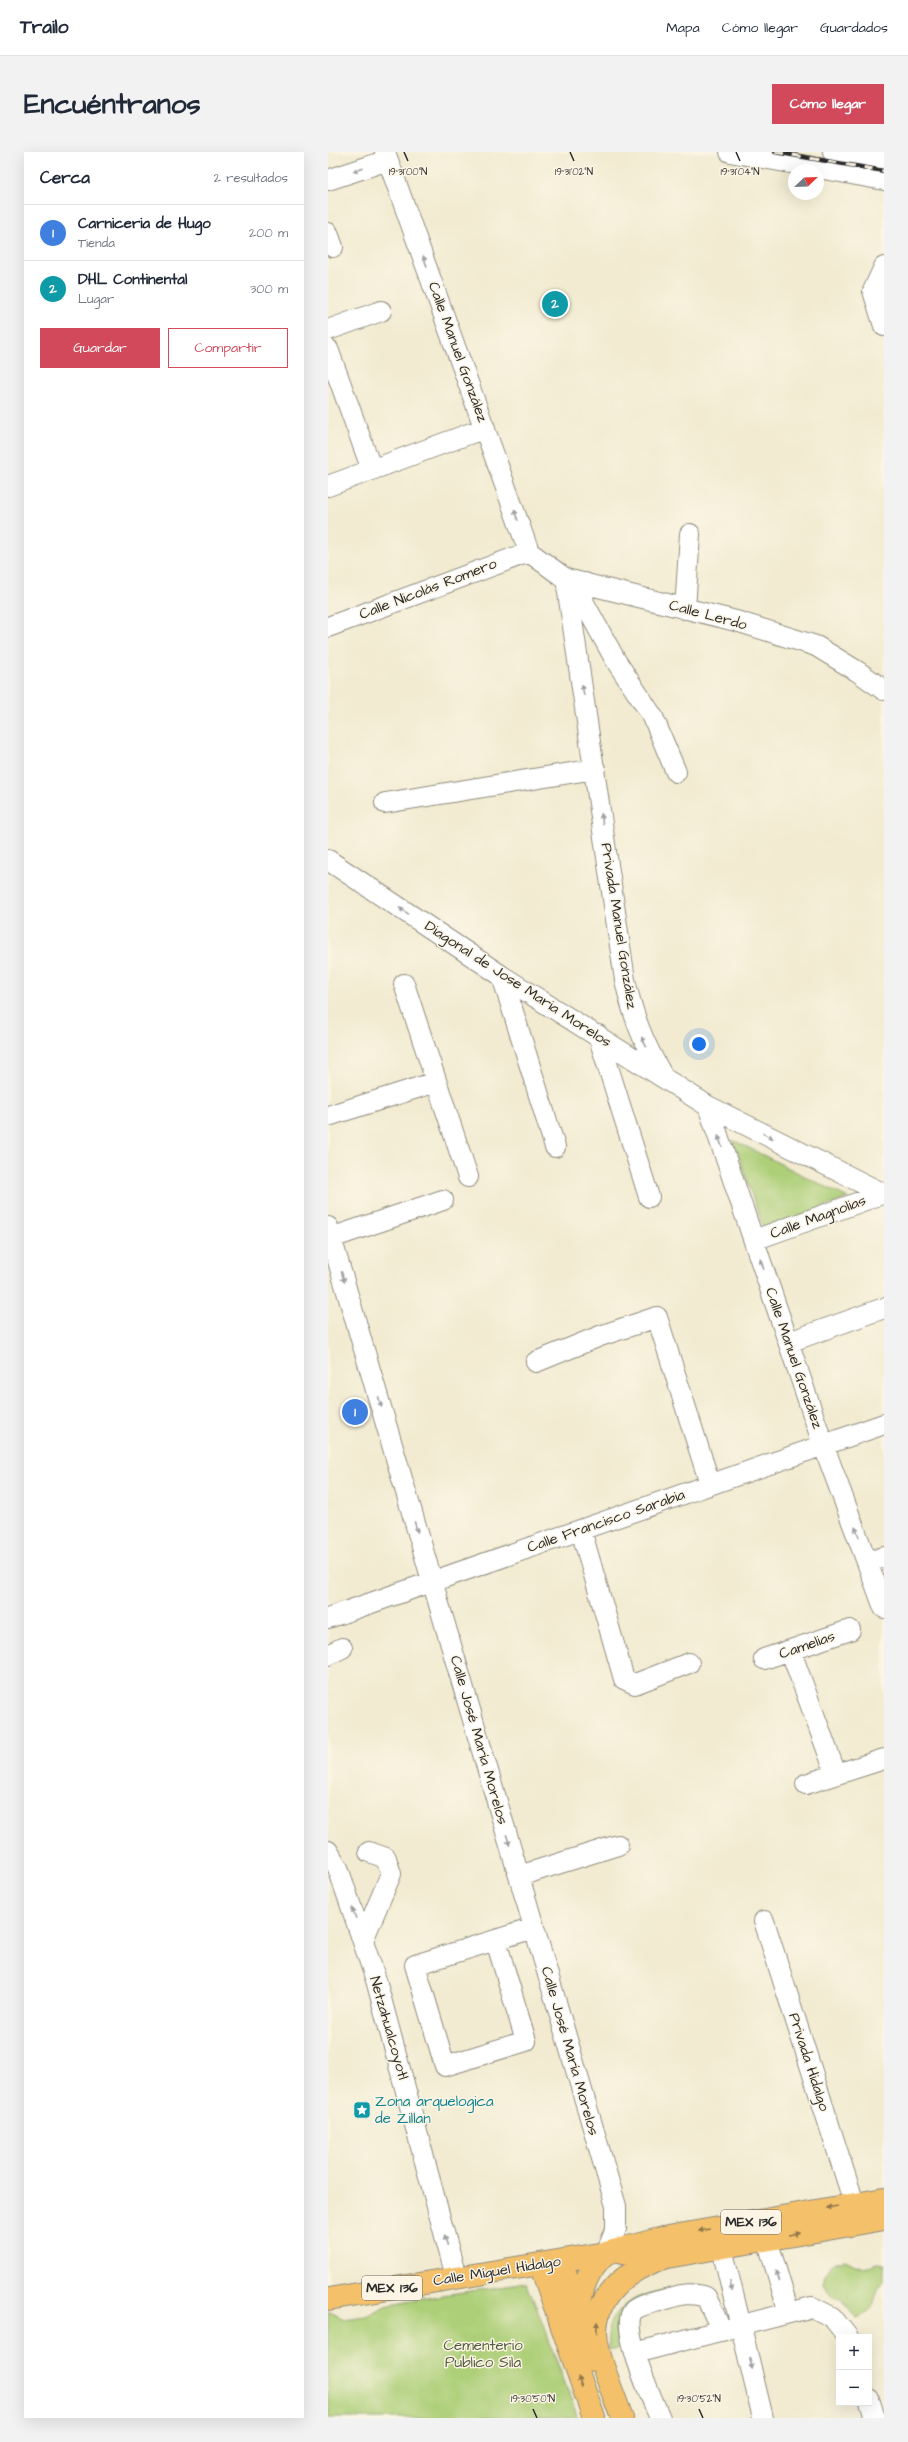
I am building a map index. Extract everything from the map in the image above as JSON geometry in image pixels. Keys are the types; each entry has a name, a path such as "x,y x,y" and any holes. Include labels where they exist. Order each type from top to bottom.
{"main road":[{"name":"Calle Míguel Hidalgo","path":"328,2299 562,2261 612,2252 663,2238 854,2203 884,2199"},
{"name":"Calle Míguel Hidalgo","path":"612,2252 667,2257 884,2219"},
{"path":"580,2328 580,2299 584,2282 593,2266 612,2252"},
{"path":"622,2418 597,2343 600,2310 604,2299 620,2281 642,2266 667,2257"},
{"path":"562,2261 580,2328 609,2418"},
{"path":"540,2264 594,2418"}],"street":[{"path":"730,152 884,180"},
{"path":"833,152 884,160"},
{"path":"328,180 387,156"},
{"name":"Calle Manuel González","path":"387,156 529,552"},
{"path":"884,267 873,291 884,326"},
{"path":"328,330 381,311"},
{"path":"328,351 372,470"},
{"path":"328,486 485,428"},
{"path":"685,609 690,534"},
{"name":"Calle Lerdo","path":"529,552 566,579 757,627 816,646 857,671 884,690"},
{"name":"Calle Nicolás Romero","path":"328,627 529,552"},
{"name":"Privada Manuel González","path":"566,579 625,980 633,1015 643,1041 663,1076"},
{"path":"585,583 583,602 616,661 654,717 676,772"},
{"path":"385,803 595,769"},
{"name":"Diagonal de Jose Maria Morelos","path":"328,860 502,976 663,1076 708,1106 883,1194"},
{"path":"502,976 556,1147"},
{"path":"404,984 468,1177"},
{"path":"598,1035 649,1197"},
{"path":"328,1116 436,1082"},
{"name":"Calle Manuel González","path":"708,1106 823,1444 876,1560 884,1608"},
{"name":"Calle Magnolias","path":"754,1240 883,1194"},
{"path":"330,1232 443,1200"},
{"name":"Calle José María Morelos","path":"330,1232 616,2206 616,2229 612,2252"},
{"path":"788,1342 884,1308"},
{"path":"536,1362 600,1336 657,1317 710,1484"},
{"name":"Calle Francisco Sarabia","path":"328,1618 823,1444 884,1424"},
{"path":"580,1530 624,1679 635,1684 689,1663"},
{"name":"Camelias","path":"764,1660 791,1652 850,1630"},
{"path":"791,1652 836,1774"},
{"path":"806,1784 884,1759"},
{"path":"519,1876 618,1845"},
{"name":"Netzahualcoyotl","path":"328,1852 338,1868 388,2025 456,2277"},
{"path":"362,1940 391,1874 386,1858 369,1852"},
{"name":"Privada Hidalgo","path":"764,1921 854,2203"},
{"path":"496,1941 526,2041 445,2066 415,1965 534,1928"},
{"path":"767,2239 789,2313"},
{"path":"722,2248 763,2418"},
{"path":"660,2418 635,2353 629,2321 633,2311 642,2306 690,2293 706,2297 722,2331"},
{"path":"635,2353 812,2307 832,2317 846,2334"},
{"path":"871,2406 875,2418"}],"green space":[{"path":"733,1140 848,1198 764,1230"},
{"path":"845,2260 863,2268 878,2263 884,2264 884,2281 879,2287 873,2306 865,2314 856,2318 842,2299 833,2297 823,2284 825,2275 833,2263"},
{"name":"Cementerio Publico Sila","path":"527,2283 578,2418 328,2418 328,2311 344,2319 366,2316 385,2306 443,2295"},
{"path":"693,2285 646,2306 623,2347 608,2350 609,2332 613,2318 622,2308 633,2300 647,2294"}],"railway":[{"path":"775,152 884,171"}],"place":[{"name":"DHL Continental","path":"555,304"},
{"name":"Carniceria de Hugo","path":"355,1412"},
{"name":"Zona arquelogica de Zillan","path":"362,2110"}]}
